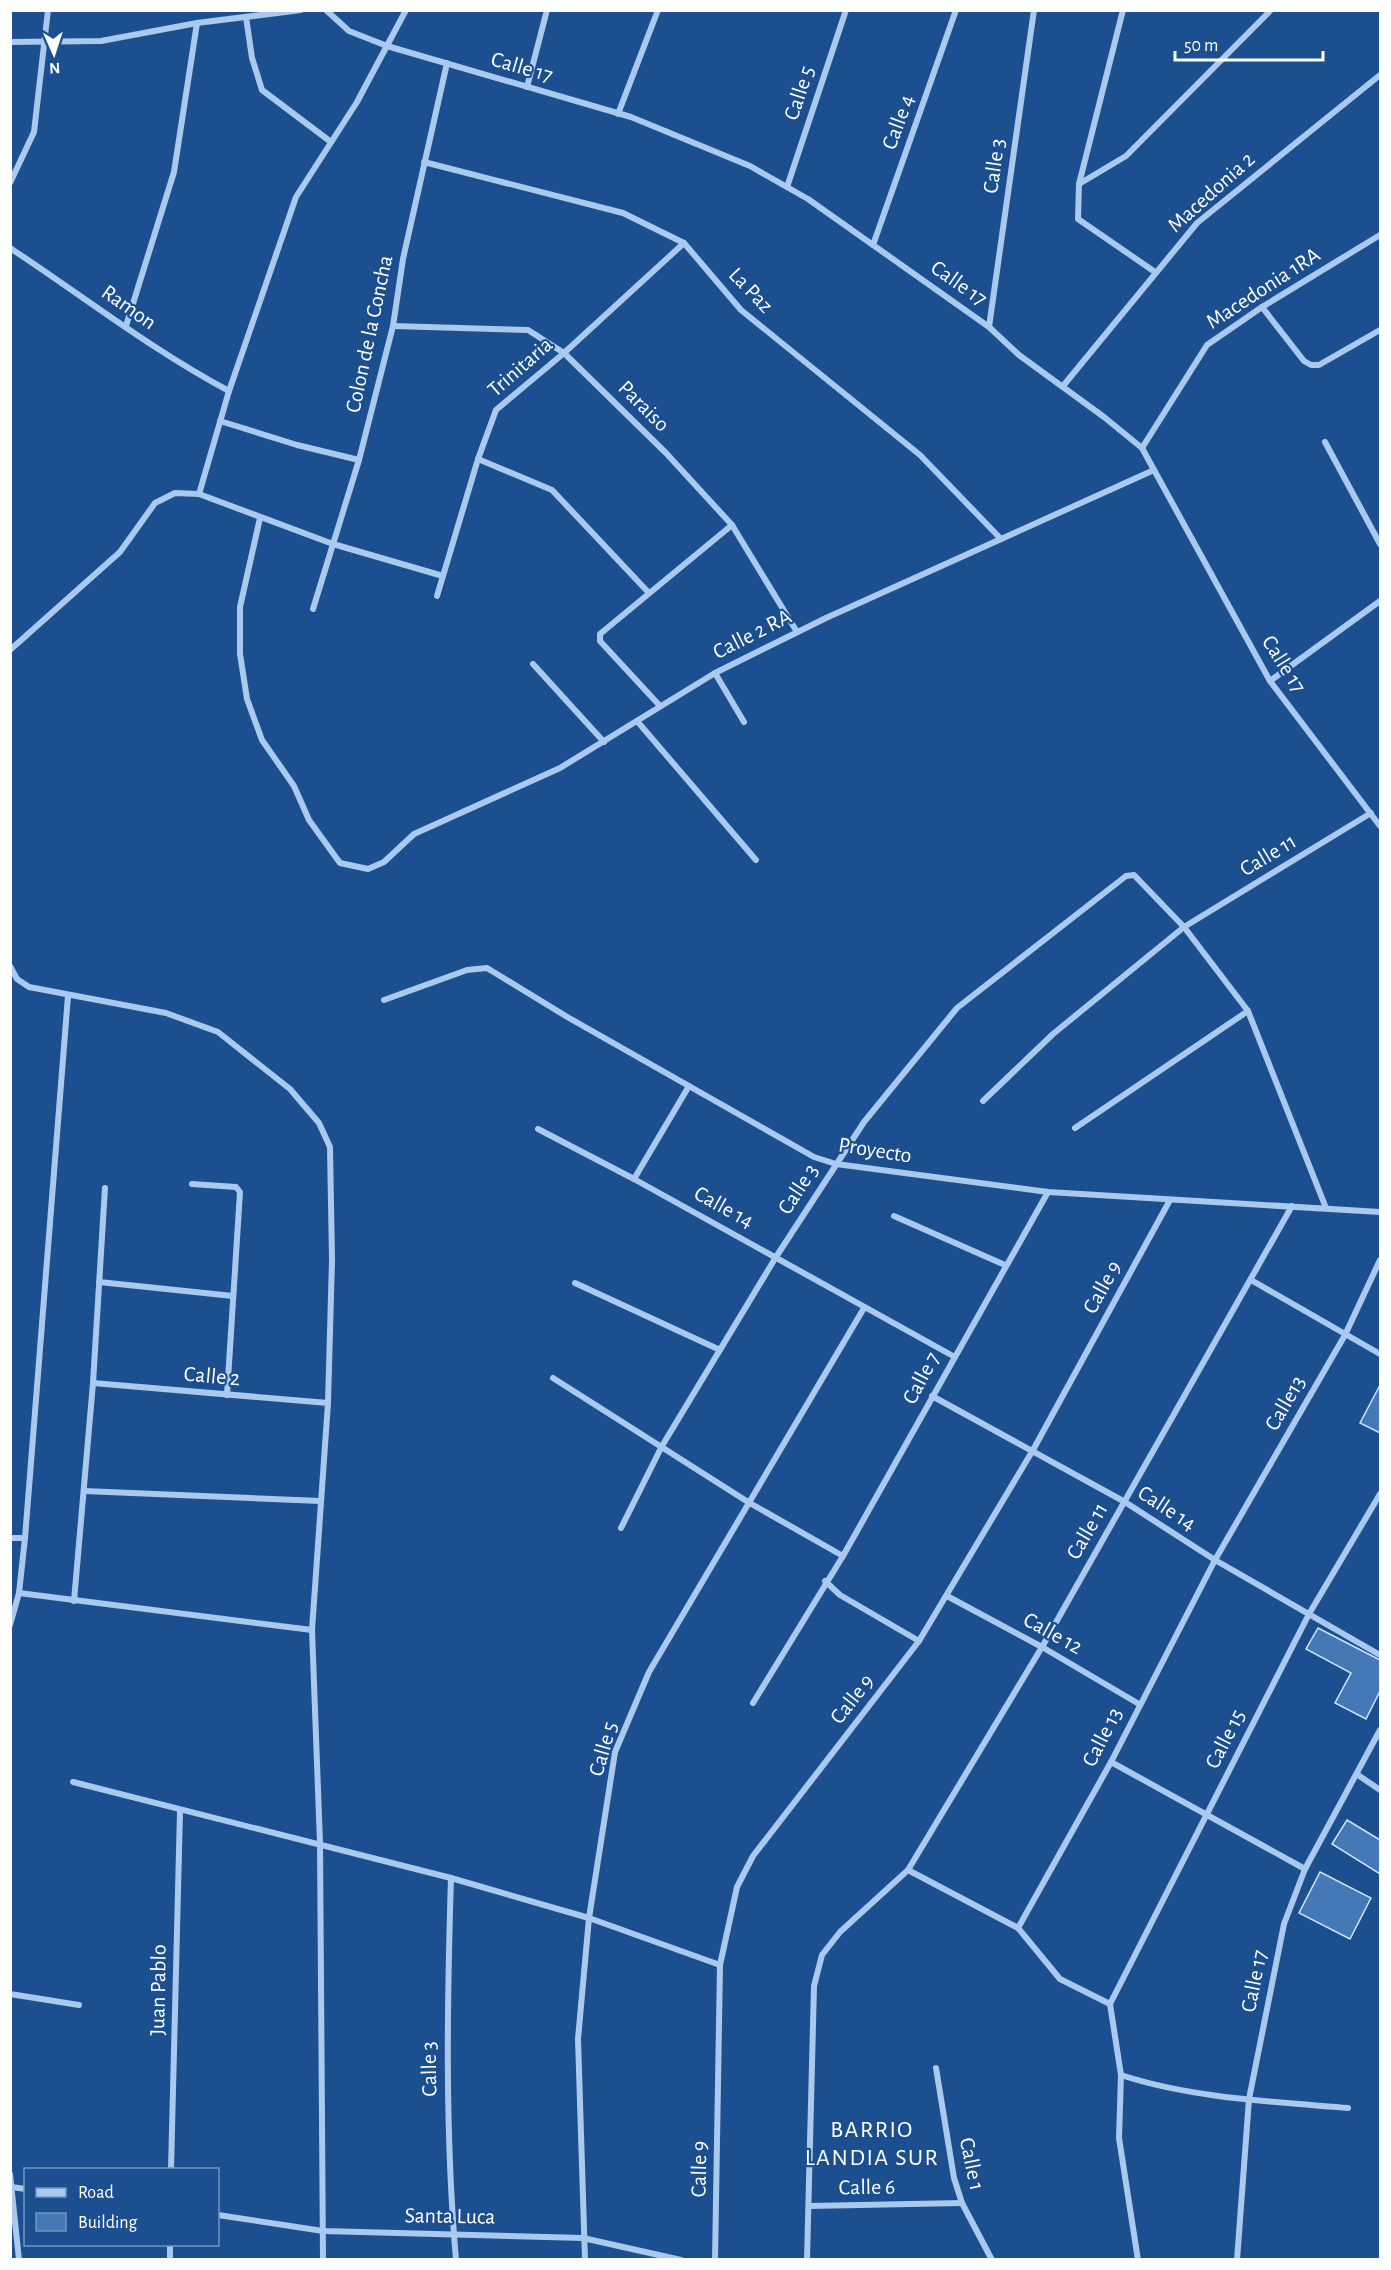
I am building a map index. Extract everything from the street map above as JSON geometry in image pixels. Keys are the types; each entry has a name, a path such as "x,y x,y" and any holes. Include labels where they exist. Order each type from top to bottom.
{"street":[{"path":"10,183 34,132 46,44 48,10"},
{"path":"10,42 46,44 101,41 197,23 301,10"},
{"name":"Calle 17","path":"326,10 349,31 387,46 618,114 750,166 787,187 990,327 1019,355 1063,386 1142,448 1270,681 1380,826"},
{"path":"199,494 229,391 296,197 357,102 406,10"},
{"path":"527,87 548,10"},
{"path":"618,114 658,10"},
{"name":"Calle 5","path":"787,187 846,10"},
{"name":"Calle 4","path":"873,245 956,10"},
{"name":"Calle 3","path":"990,327 1034,10"},
{"path":"1123,10 1079,184 1078,219 1155,272"},
{"path":"1079,184 1126,156 1271,10"},
{"path":"246,17 252,58 262,90 298,120 331,142"},
{"path":"126,326 174,172 197,23"},
{"name":"Colon de la Concha","path":"313,609 358,460 393,326 403,259 447,63"},
{"name":"Macedonia 2","path":"1063,386 1197,223 1380,75"},
{"name":"La Paz","path":"424,162 622,213 684,243 741,310 920,455 1001,539"},
{"name":"Macedonia 1RA","path":"1142,448 1207,345 1262,307 1380,235"},
{"name":"Trinitaria","path":"437,596 477,459 496,410 684,243"},
{"name":"Ramon","path":"10,249 126,326 181,366 229,391"},
{"path":"1262,307 1304,361 1311,365 1319,364 1380,330"},
{"name":"Paraiso","path":"393,326 528,330 564,352 666,453 732,525 797,632"},
{"path":"220,421 297,445 358,460"},
{"path":"1325,442 1380,544"},
{"path":"477,459 552,490 649,593"},
{"name":"Calle 2 RA","path":"260,518 240,607 240,654 247,699 262,740 294,786 309,820 340,862 368,869 384,862 414,834 560,768 715,673 797,632 1154,470"},
{"path":"10,650 120,552 155,503 175,494 199,494 333,544 443,576"},
{"path":"660,706 599,638 649,593 732,525"},
{"path":"1270,681 1380,601"},
{"path":"533,664 604,742"},
{"path":"715,673 744,722"},
{"path":"637,721 756,860"},
{"name":"Calle 11","path":"983,1101 1053,1034 1184,927 1371,813"},
{"name":"Calle 3","path":"621,1528 662,1446 776,1257 836,1164 864,1122 957,1008 1126,876 1134,875 1184,927"},
{"path":"1184,927 1248,1011 1326,1208"},
{"path":"10,966 18,979 29,987 166,1013 218,1032 290,1089 319,1123 330,1147 332,1260 328,1402 312,1630 320,1843 323,2259"},
{"name":"Proyecto","path":"384,1000 467,970 487,969 814,1157 836,1164 1048,1192 1380,1212"},
{"path":"10,1625 19,1593 25,1538 68,996"},
{"path":"1075,1128 1248,1011"},
{"path":"634,1179 689,1086"},
{"name":"Calle 14","path":"538,1130 634,1179 954,1356"},
{"path":"192,1184 239,1189 227,1395"},
{"path":"74,1601 93,1383 105,1188"},
{"name":"Calle 7","path":"753,1703 825,1581 843,1556 1048,1192"},
{"name":"Calle 9","path":"715,2259 720,1965 737,1887 753,1856 919,1641 1033,1450 1170,1200"},
{"name":"Calle 11","path":"807,2259 814,1986 822,1955 840,1932 908,1870 1042,1647 1292,1206"},
{"path":"894,1216 1005,1265"},
{"name":"Calle13","path":"1215,1560 1345,1335 1380,1260"},
{"path":"1251,1280 1380,1354"},
{"path":"99,1282 233,1296"},
{"path":"575,1283 720,1350"},
{"name":"Calle 5","path":"585,2259 578,2040 589,1918 615,1752 649,1672 864,1308"},
{"path":"553,1378 748,1502 843,1556"},
{"name":"Calle 2","path":"93,1383 328,1402"},
{"name":"Calle 14","path":"932,1396 1125,1502 1215,1560 1380,1655"},
{"path":"84,1491 320,1501"},
{"name":"Calle 15","path":"1110,2004 1309,1614 1380,1494"},
{"path":"10,1538 25,1538"},
{"name":"Calle 13","path":"1018,1928 1111,1762 1215,1560"},
{"path":"825,1581 840,1595 919,1641"},
{"path":"19,1593 312,1630"},
{"name":"Calle 12","path":"947,1596 1042,1647 1139,1704"},
{"name":"Calle 17","path":"1237,2259 1249,2099 1284,1924 1305,1869 1358,1775 1380,1730"},
{"path":"1111,1762 1305,1869"},
{"path":"1358,1775 1380,1790"},
{"path":"73,1782 451,1878 589,1918 720,1965"},
{"name":"Juan Pablo","path":"171,2168 180,1811"},
{"path":"908,1870 1018,1928 1060,1979 1110,2004 1121,2075 1119,2138 1138,2259"},
{"name":"Calle 3","path":"451,1878 447,2031 456,2259"},
{"path":"10,1994 79,2005"},
{"name":"Calle 1","path":"936,2068 954,2178 962,2203 992,2259"},
{"path":"1121,2075 1150,2083 1249,2099 1348,2108"},
{"path":"10,2174 19,2259"},
{"name":"Calle 6","path":"809,2206 962,2203"},
{"name":"Santa Luca","path":"219,2215 323,2231 583,2238 681,2259"}],"building":[{"path":"1380,1385 1380,1433 1360,1423"},
{"path":"1318,1628 1380,1660 1380,1691 1366,1719 1335,1703 1351,1673 1306,1649"},
{"path":"1347,1820 1380,1840 1380,1874 1332,1844"},
{"path":"1320,1872 1371,1898 1350,1939 1299,1913"}],"district":[{"name":"BARRIO LANDIA SUR","path":"872,2144"}]}
